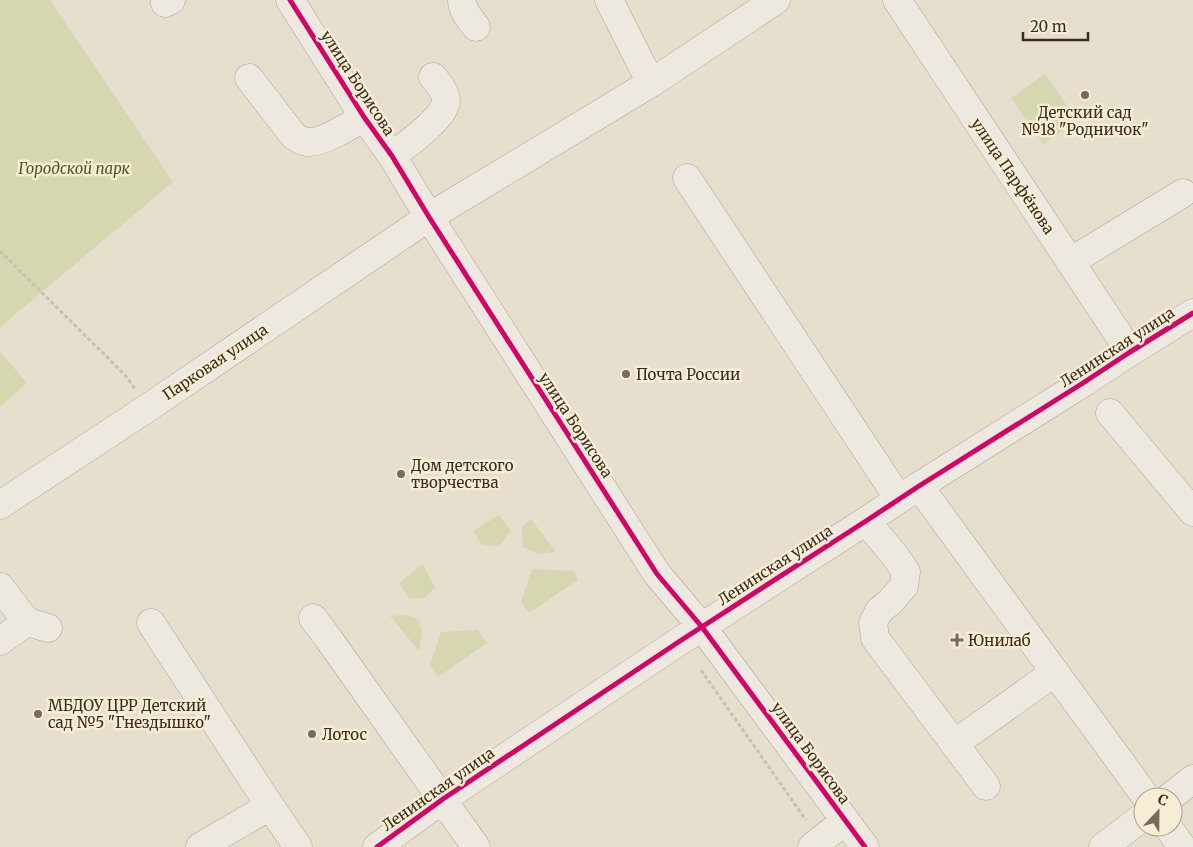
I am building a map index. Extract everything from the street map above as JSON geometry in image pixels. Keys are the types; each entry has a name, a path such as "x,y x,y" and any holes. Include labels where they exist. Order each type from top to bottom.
{"street":[{"name":"улица Борисова","path":"290,0 364,117 392,156 657,574 691,634 845,821 864,847"},
{"path":"462,0 464,11 476,27"},
{"path":"609,0 651,83"},
{"name":"Парковая улица","path":"0,506 429,217 651,83 776,0"},
{"name":"улица Парфёнова","path":"897,0 1130,352"},
{"path":"392,156 431,124 444,110 447,100 441,86 433,77"},
{"path":"248,78 293,135 301,141 322,140 364,117"},
{"path":"687,178 909,492 1055,672 1139,787"},
{"path":"1070,262 1183,192"},
{"name":"Ленинская улица","path":"377,847 443,799 691,634 909,492 1193,313"},
{"path":"1110,413 1193,512"},
{"path":"866,521 906,572 904,586 879,611 873,623 875,638 986,786"},
{"path":"0,587 38,625 0,641"},
{"path":"313,618 476,847"},
{"path":"151,623 298,847"},
{"path":"954,744 1055,672"},
{"path":"1183,787 1193,779"},
{"path":"200,847 270,806"},
{"path":"816,844 845,821"},
{"path":"1103,847 1133,824"}],"path":[{"path":"0,251 126,376 149,407"},
{"path":"691,634 816,844"}],"green space":[{"name":"Городской парк","path":"0,0 50,0 173,182 0,327"},
{"path":"1045,74 1077,120 1043,144 1011,98"},
{"path":"0,352 27,383 0,407"},
{"path":"499,515 511,531 499,546 482,545 473,531"},
{"path":"531,519 556,552 538,554 523,547 522,527"},
{"path":"423,564 435,588 424,598 410,599 399,583"},
{"path":"532,569 574,571 578,580 529,613 521,602"},
{"path":"407,615 419,620 422,632 419,651 390,616"},
{"path":"478,630 487,643 438,677 430,665 441,632"}],"cycle path":[{"path":"290,0 364,117 392,156 657,574 702,627 865,847"},
{"path":"377,847 443,799 680,641 919,486 1193,313"}],"place":[{"name":"Детский сад №18 \"Родничок\"","path":"1085,95"},
{"name":"Почта России","path":"626,374"},
{"name":"Дом детского творчества","path":"401,474"},
{"name":"Юнилаб","path":"957,640"},
{"name":"МБДОУ ЦРР Детский сад №5 \"Гнездышко\"","path":"38,714"},
{"name":"Лотос","path":"312,734"}]}
